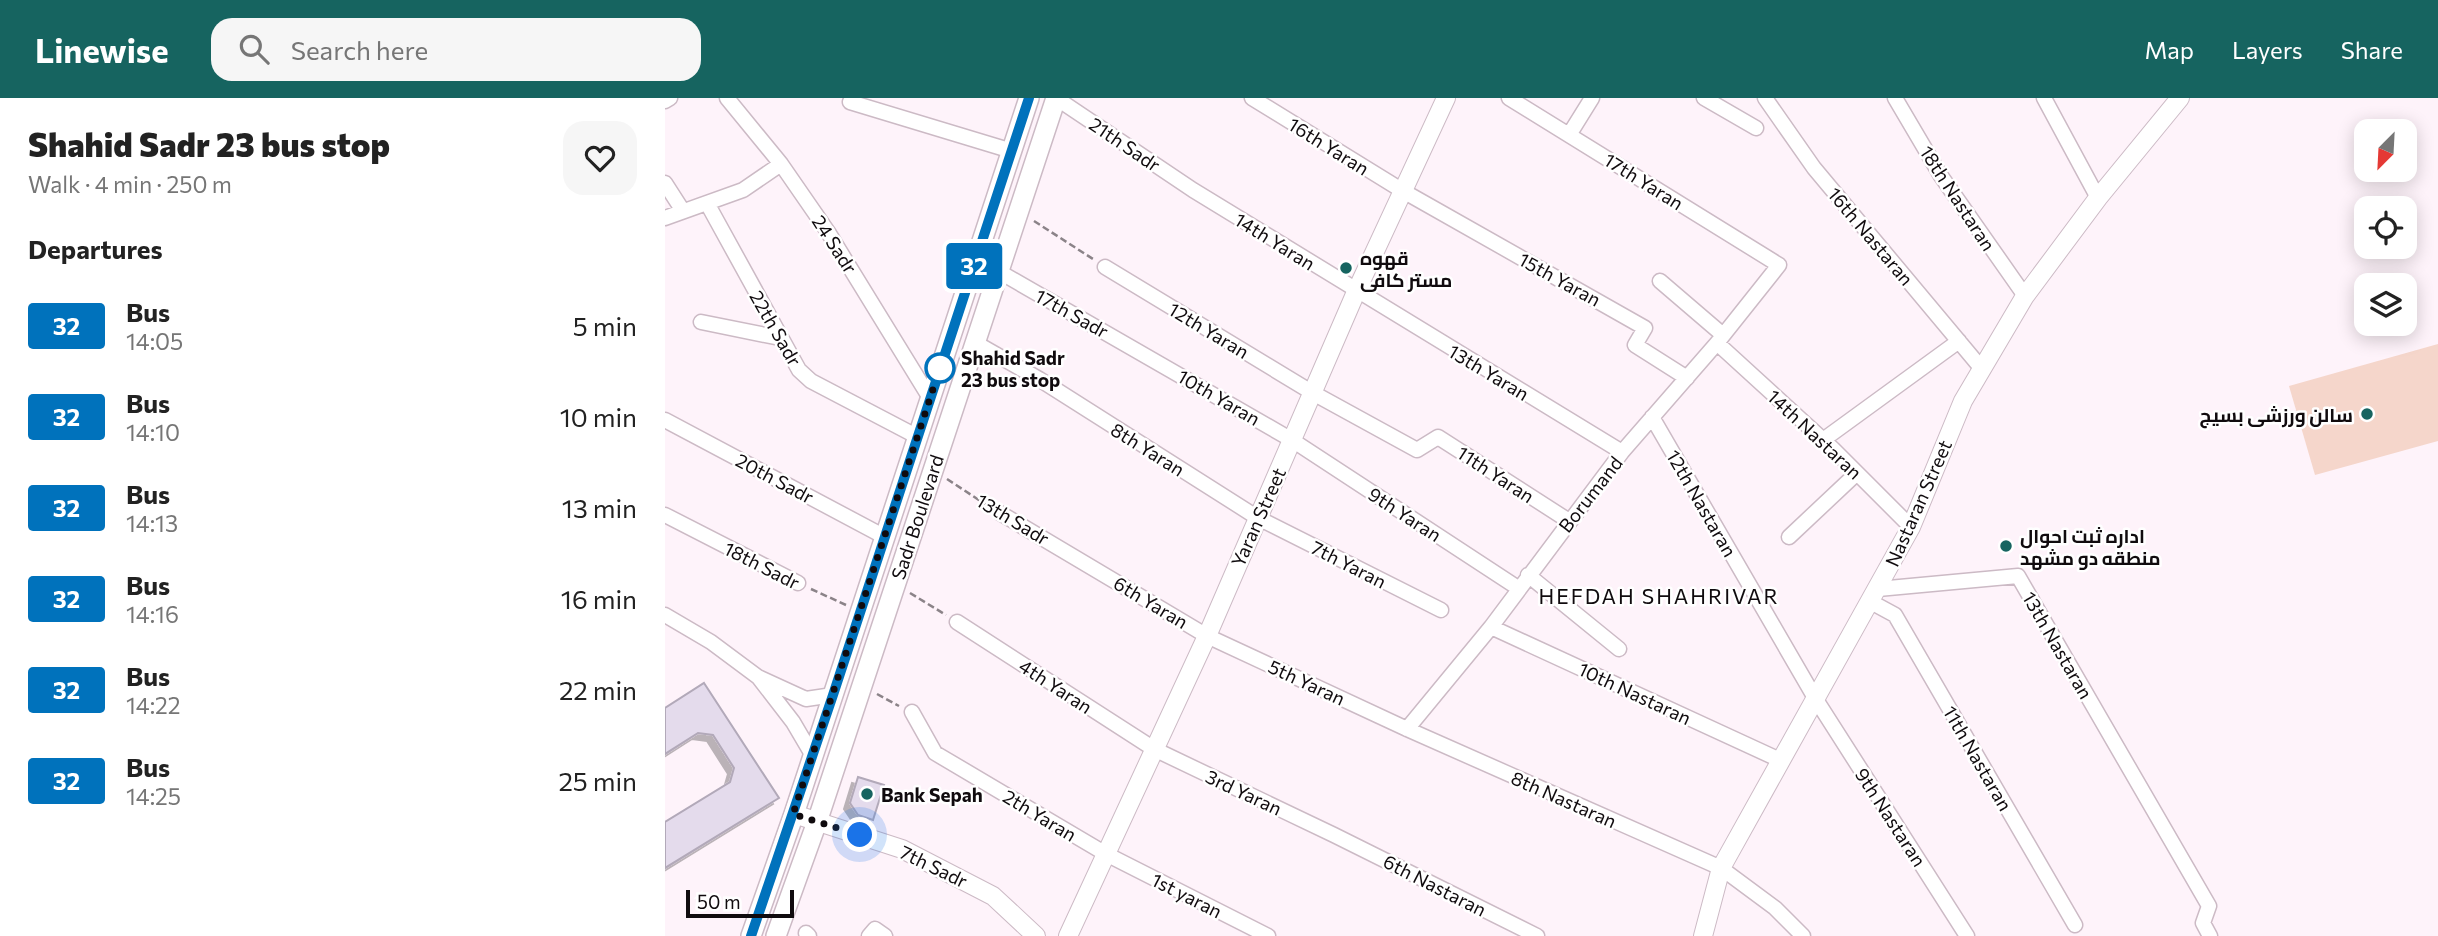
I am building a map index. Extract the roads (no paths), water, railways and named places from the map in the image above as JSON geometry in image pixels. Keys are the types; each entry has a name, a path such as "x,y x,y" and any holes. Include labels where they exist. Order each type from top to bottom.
{"main road":[{"name":"Sadr Boulevard","path":"751,936 813,756 1029,98"},
{"name":"Sadr Boulevard","path":"776,936 817,822 1056,98"}],"street":[{"path":"665,101 670,98"},
{"name":"24 Sadr","path":"727,98 781,164 828,232 930,398"},
{"name":"21th Sadr","path":"1056,98 1193,190"},
{"name":"Yaran Street","path":"1068,936 1207,636 1356,292 1447,98"},
{"name":"17th Yaran","path":"1509,98 1779,264"},
{"path":"1569,135 1592,98"},
{"path":"1704,98 1756,128"},
{"name":"16th Nastaran","path":"1765,98 1814,168 1982,369"},
{"name":"18th Nastaran","path":"1895,98 1941,176 2025,296"},
{"path":"2044,98 2098,198"},
{"name":"Nastaran Street","path":"1703,936 1721,868 1911,527 1963,401 2025,296 2098,198 2180,98"},
{"name":"16th Yaran","path":"1254,99 1403,191"},
{"path":"851,102 1012,151"},
{"path":"665,218 743,190 781,164"},
{"path":"665,183 683,211"},
{"name":"14th Yaran","path":"1193,190 1356,292"},
{"name":"15th Yaran","path":"1403,191 1645,328 1635,345 1686,378"},
{"name":"22th Sadr","path":"707,203 799,370 811,381 918,437"},
{"name":"Borumand","path":"1407,729 1491,627 1622,452 1720,339 1779,264"},
{"name":"12th Yaran","path":"1105,267 1313,393"},
{"name":"17th Sadr","path":"998,271 1146,354"},
{"name":"14th Nastaran","path":"1660,281 1911,527"},
{"name":"13th Yaran","path":"1356,292 1622,452"},
{"path":"701,322 780,338"},
{"path":"1823,440 1959,341"},
{"name":"8th Yaran","path":"974,342 1039,379 1258,518"},
{"name":"10th Yaran","path":"1146,354 1292,440"},
{"name":"11th Yaran","path":"1313,393 1417,450 1438,437 1569,521"},
{"name":"12th Nastaran","path":"1652,418 1815,698"},
{"name":"20th Sadr","path":"665,420 885,537"},
{"name":"9th Yaran","path":"1292,440 1518,588"},
{"path":"1789,537 1857,473"},
{"name":"13th Sadr","path":"1000,513 1094,568"},
{"name":"18th Sadr","path":"665,515 798,583"},
{"name":"7th Yaran","path":"1258,518 1441,610"},
{"name":"6th Yaran","path":"1094,568 1207,636"},
{"path":"1528,575 1619,649"},
{"name":"13th Nastaran","path":"1874,596 2018,576 2209,906 2203,923 2210,936"},
{"name":"11th Nastaran","path":"1874,596 1895,615 2075,925"},
{"path":"665,615 711,642 758,677 806,699 833,695"},
{"name":"4th Yaran","path":"957,622 1154,749"},
{"name":"10th Nastaran","path":"1491,627 1780,760"},
{"name":"5th Yaran","path":"1207,636 1407,729"},
{"path":"758,677 793,722 813,756"},
{"name":"9th Nastaran","path":"1815,698 1967,936"},
{"name":"2th Yaran","path":"912,712 935,752 1106,854"},
{"name":"8th Nastaran","path":"1407,729 1721,868 1775,908 1803,936"},
{"name":"3rd Yaran","path":"1154,749 1334,835"},
{"name":"7th Sadr","path":"793,814 902,849 993,896 1036,936"},
{"name":"6th Nastaran","path":"1334,835 1537,936"},
{"name":"1st yaran","path":"1106,854 1268,936"},
{"path":"869,936 875,929 885,936"}],"place":[{"name":"قهوه مستر کافی","path":"1346,268"},
{"name":"Shahid Sadr 23 bus stop","path":"940,368"},
{"name":"سالن ورزشی بسیج","path":"2367,414"},
{"name":"اداره ثبت احوال منطقه دو مشهد","path":"2006,546"},
{"name":"Bank Sepah","path":"867,794"}],"district":[{"name":"HEFDAH SHAHRIVAR","path":"1659,595"}]}
